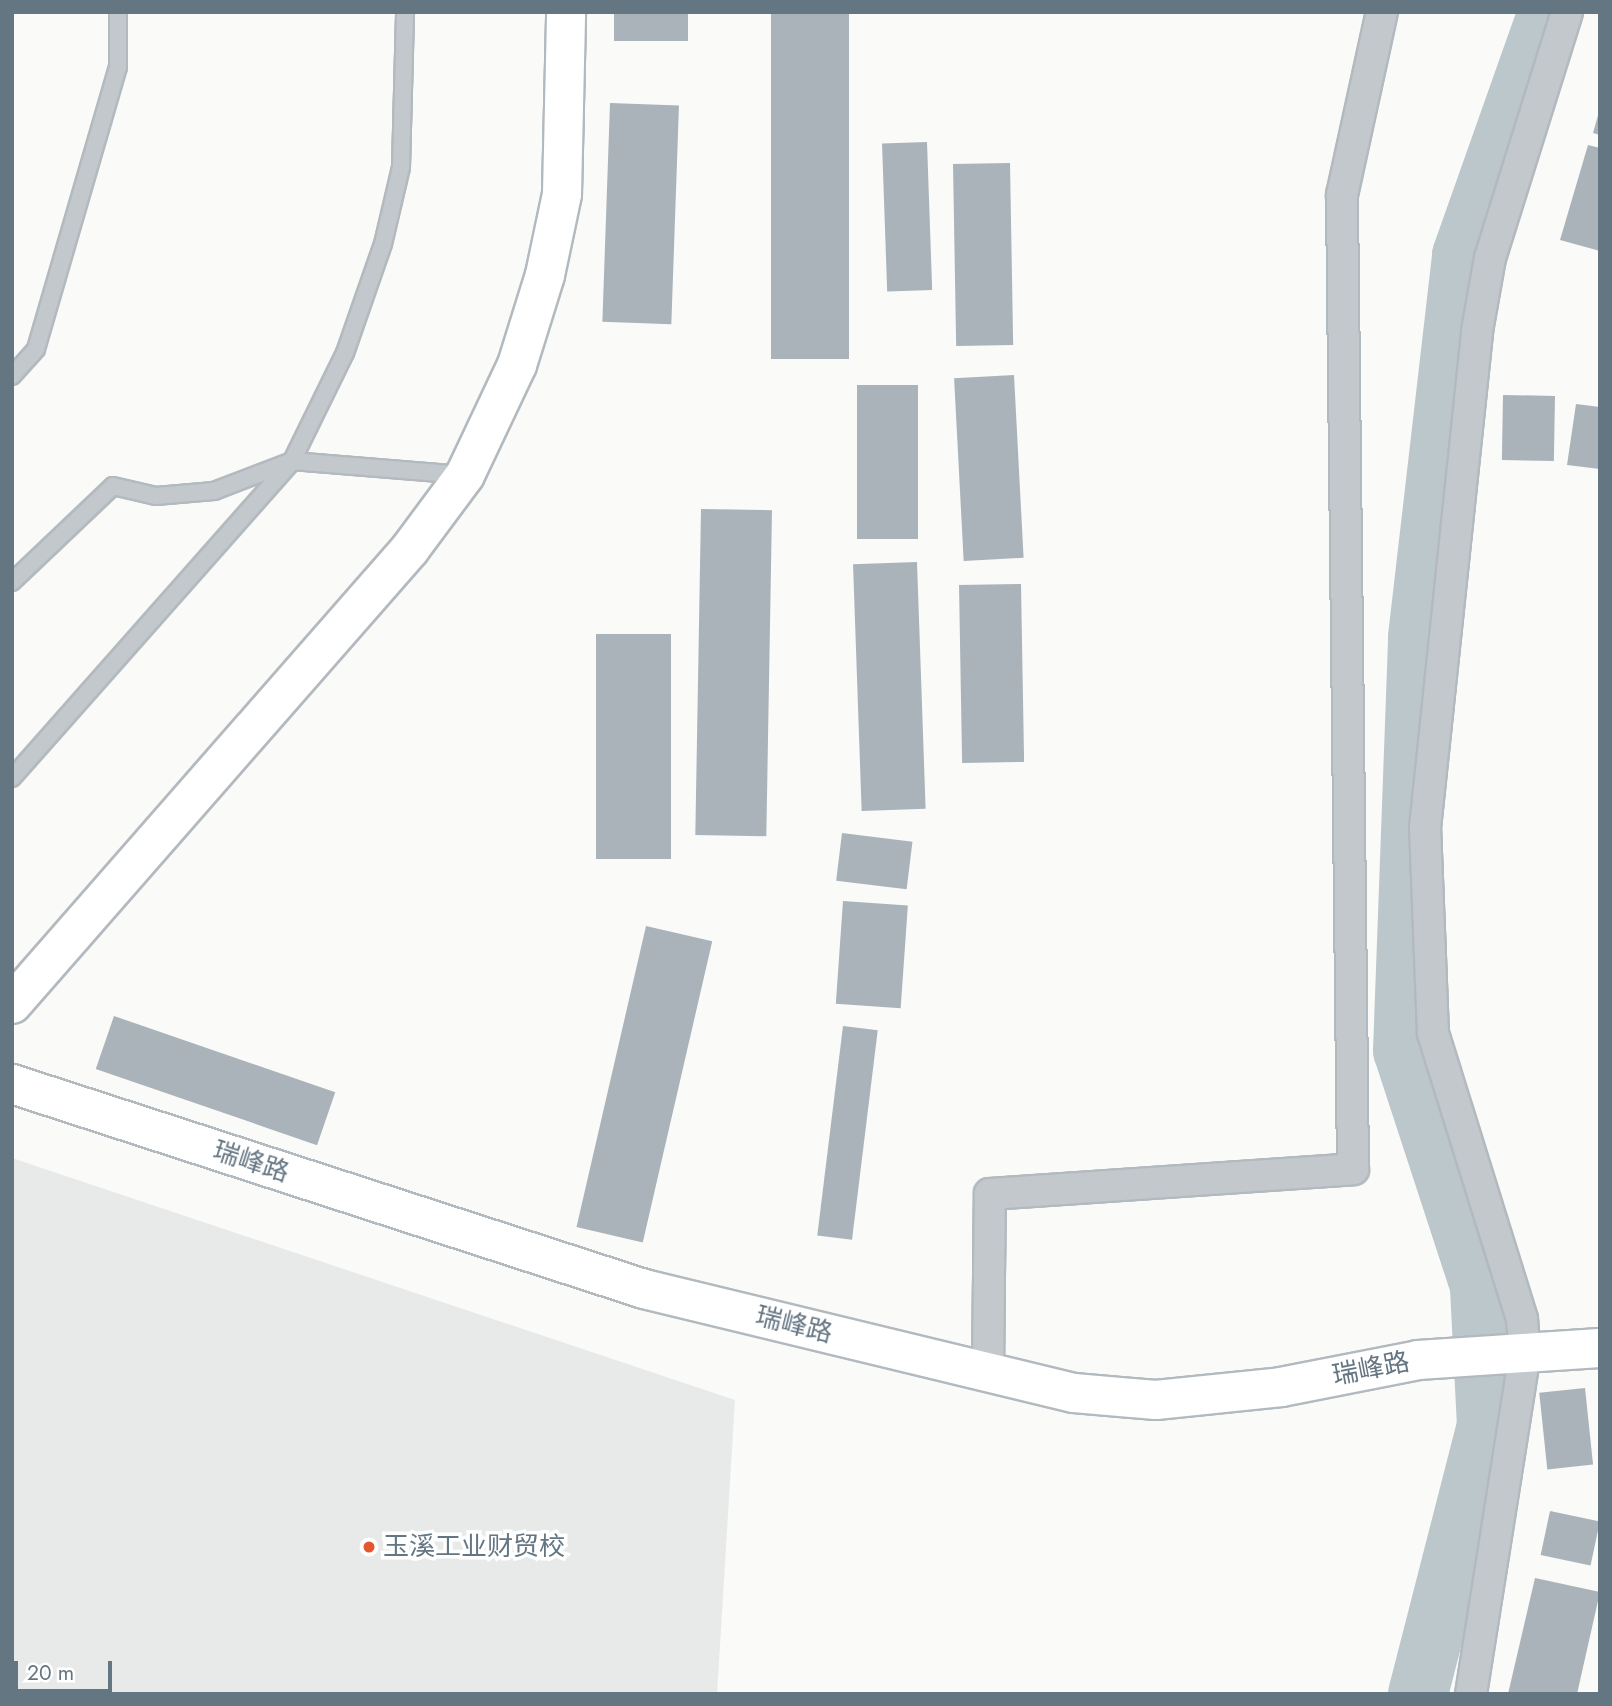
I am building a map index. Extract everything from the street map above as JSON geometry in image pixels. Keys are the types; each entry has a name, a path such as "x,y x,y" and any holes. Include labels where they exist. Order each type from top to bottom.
{"street":[{"path":"12,1004 410,550 465,475 517,365 545,275 562,194 566,12"},
{"path":"988,1372 990,1194 1353,1169 1342,194 1382,12"},
{"path":"1471,1694 1522,1320 1433,1034 1425,828 1479,319 1490,258 1567,12"},
{"name":"瑞峰路","path":"12,1084 644,1289 1074,1393 1156,1400 1281,1387 1418,1360 1600,1348"}],"lane":[{"path":"12,376 36,349 118,66 118,12"},
{"path":"12,778 292,461 345,353 383,244 401,167 405,12"},
{"path":"12,582 113,486 156,496 214,491 292,461 465,475"}],"shaded area":[{"name":"玉溪工业财贸校","path":"12,1158 735,1400 717,1694 12,1694"}],"building":[{"path":"614,12 688,12 688,41 614,41"},
{"path":"771,12 849,12 849,359 771,359"},
{"path":"610,103 679,105 671,324 602,322"},
{"path":"1600,112 1600,135 1593,133"},
{"path":"927,142 932,290 887,291 882,144"},
{"path":"1588,145 1600,148 1600,251 1560,240"},
{"path":"1010,163 1013,345 956,346 953,164"},
{"path":"1014,375 1024,558 964,561 954,378"},
{"path":"857,385 918,385 918,539 857,539"},
{"path":"1503,395 1555,396 1554,461 1502,460"},
{"path":"1576,404 1600,407 1600,469 1567,465"},
{"path":"701,509 772,510 766,836 695,835"},
{"path":"917,562 926,809 862,811 853,564"},
{"path":"1021,584 1024,762 962,763 959,585"},
{"path":"596,634 671,634 671,859 596,859"},
{"path":"842,833 912,842 907,889 836,881"},
{"path":"843,901 908,906 901,1008 836,1004"},
{"path":"646,926 712,941 643,1242 576,1227"},
{"path":"114,1016 335,1092 317,1145 96,1069"},
{"path":"843,1026 878,1030 852,1240 817,1235"},
{"path":"1585,1388 1593,1465 1547,1469 1539,1393"},
{"path":"1550,1511 1600,1522 1591,1566 1541,1555"},
{"path":"1535,1578 1600,1592 1577,1694 1508,1694"}],"waterway":[{"path":"1418,1694 1487,1426 1480,1286 1403,1051 1418,637 1462,255 1548,12"}],"place":[{"name":"玉溪工业财贸校","path":"369,1547"}]}
